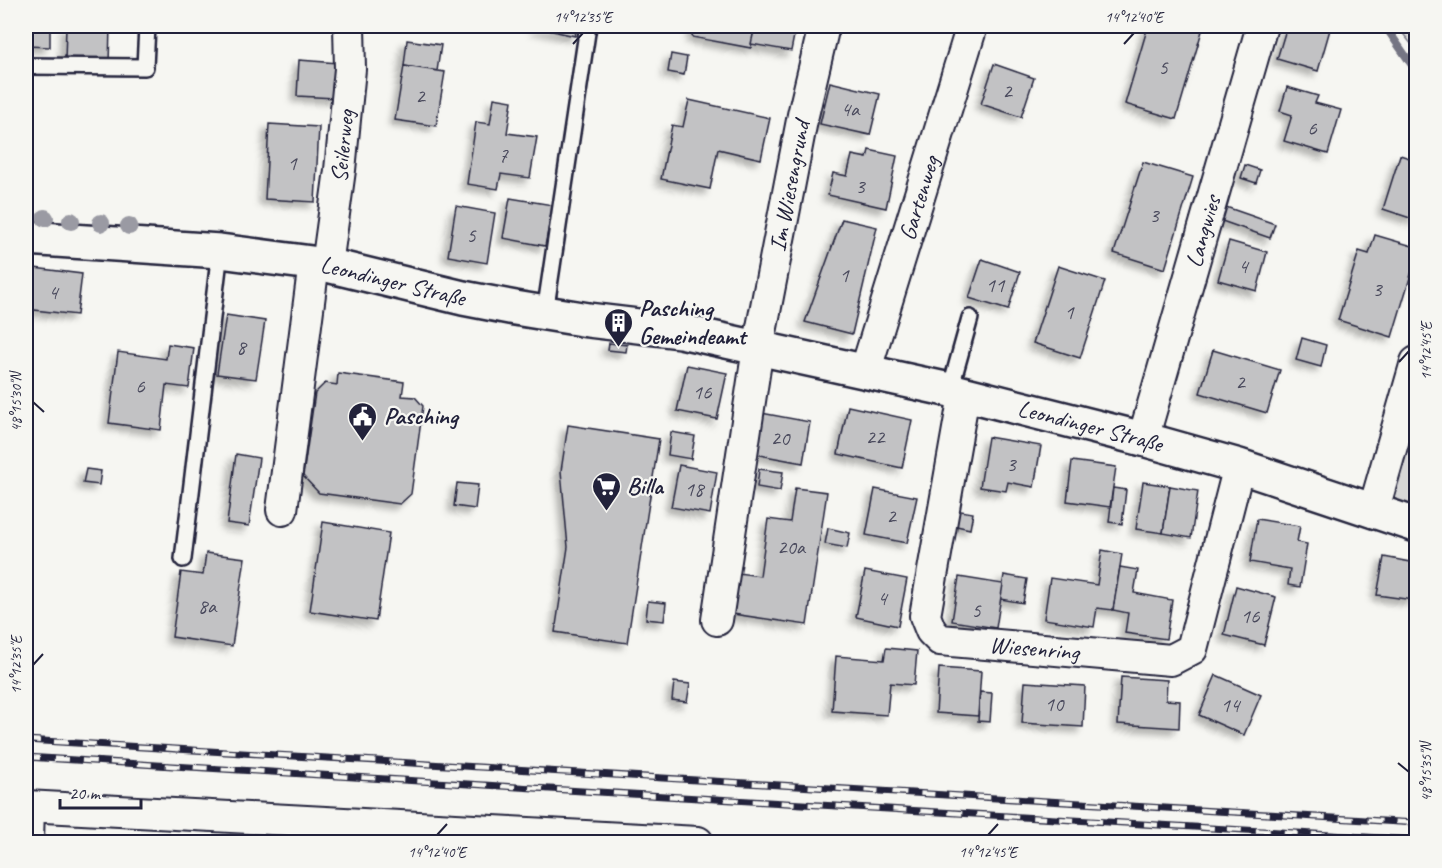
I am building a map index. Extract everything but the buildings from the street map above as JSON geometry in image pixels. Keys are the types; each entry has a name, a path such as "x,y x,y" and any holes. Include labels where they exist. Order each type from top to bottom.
{"street":[{"name":"Seilerweg","path":"282,510 321,264 340,170 350,69 349,26"},
{"name":"Im Wiesengrund","path":"758,348 803,115 824,26"},
{"name":"Gartenweg","path":"865,372 972,26"},
{"name":"Langwies","path":"1143,439 1262,26"},
{"name":"Leondinger Straße","path":"26,238 220,251 321,264 464,298 545,313 680,331 957,393 1143,439 1239,466 1416,525"},
{"path":"717,620 758,348"},
{"path":"1373,512 1416,362"},
{"name":"Wiesenring","path":"957,393 925,616 931,631 940,640 1171,660 1192,649 1239,466"},
{"path":"27,843 27,806 250,831 698,843"}],"lane":[{"path":"26,66 145,67 147,26"},
{"path":"545,313 588,26"},
{"path":"183,559 220,251"},
{"path":"957,393 970,318"}],"shaded area":[{"path":"1397,26 1416,26 1416,50"},
{"path":"1416,392 1416,506 1385,497"}],"waterway":[{"path":"1385,26 1416,71"}],"railway":[{"path":"26,740 1416,823"},
{"path":"26,757 1416,840"}],"place":[{"name":"Pasching Gemeindeamt","path":"618,348"},
{"name":"Pasching","path":"363,442"},
{"name":"Billa","path":"606,512"}]}
